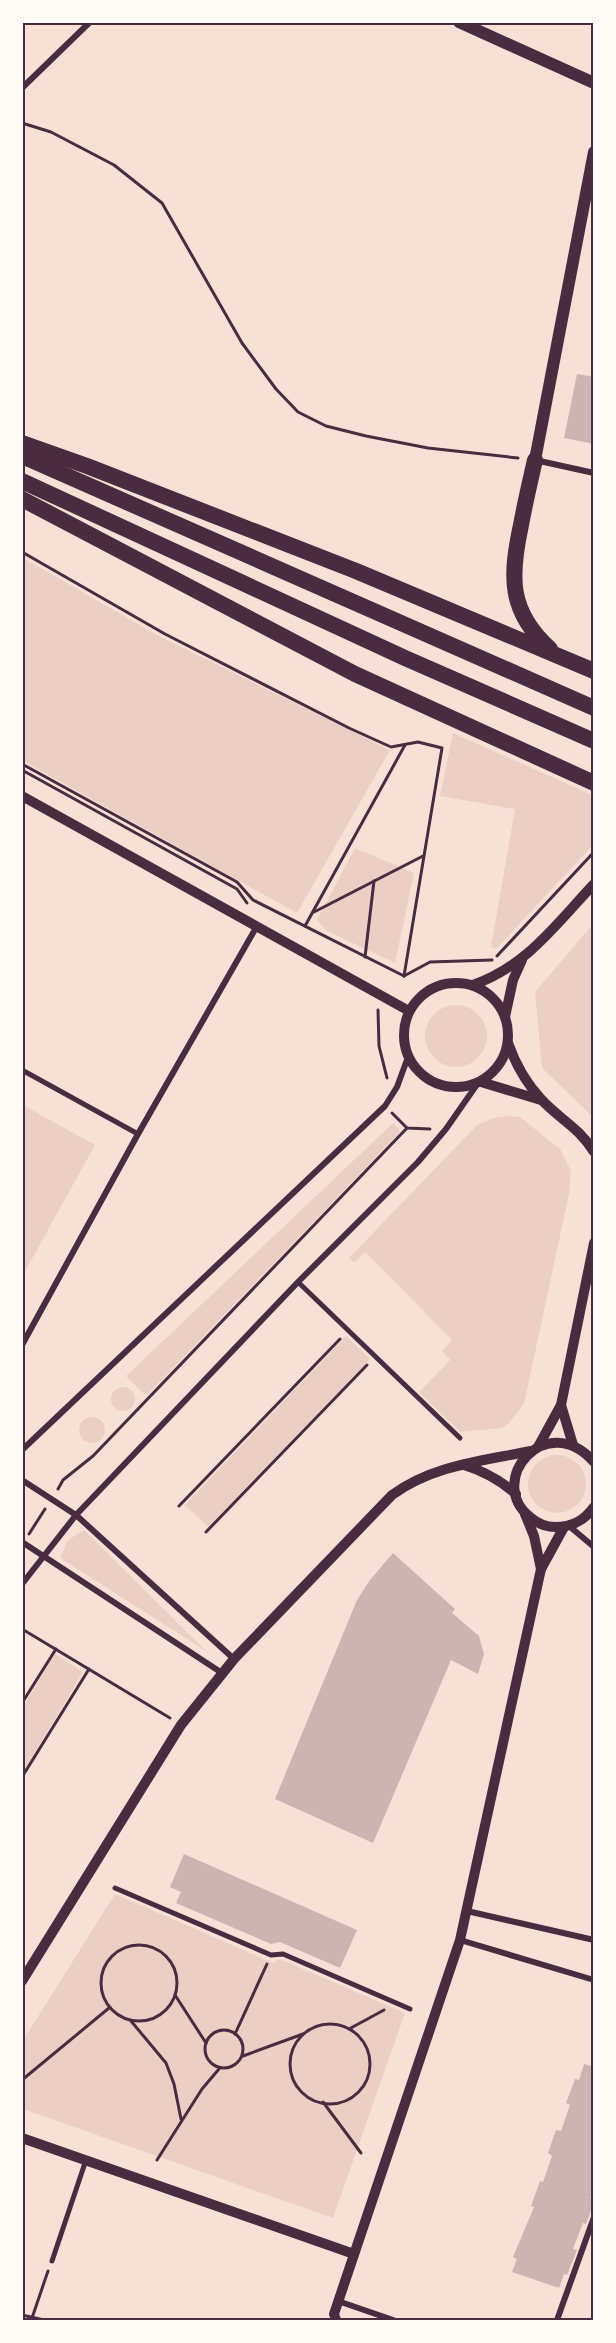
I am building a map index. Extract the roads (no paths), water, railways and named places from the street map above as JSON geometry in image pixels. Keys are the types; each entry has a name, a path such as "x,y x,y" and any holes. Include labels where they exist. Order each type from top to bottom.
{"highway":[{"path":"22,443 87,466 366,575 594,671"},
{"path":"22,456 594,708"},
{"path":"535,460 513,575 519,605 527,622 558,655"},
{"path":"22,481 405,658 594,741"},
{"path":"22,499 355,674 594,783"}],"main road":[{"path":"459,22 594,83"},
{"path":"535,460 594,152"}],"street":[{"path":"22,88 90,22"},
{"path":"535,460 594,473"},
{"path":"22,796 409,1011"},
{"path":"473,985 498,975 522,959 594,884"},
{"path":"23,1344 138,1134 257,926"},
{"path":"505,1017 513,980 522,959"},
{"path":"22,1584 76,1515 298,1282 418,1162 446,1129 480,1082 499,1065 508,1043 508,1030 505,1017 492,998 473,985 458,982 437,987 418,999 409,1011 404,1026 404,1042 408,1057 420,1074 438,1085 458,1088 480,1082 541,1100"},
{"path":"508,1043 519,1069 541,1100 576,1128 594,1152"},
{"path":"22,1450 385,1106 397,1087 408,1057"},
{"path":"22,1070 138,1134"},
{"path":"516,1494 517,1470 523,1460 535,1449 561,1405 594,1243"},
{"path":"298,1282 460,1438"},
{"path":"561,1405 573,1445"},
{"path":"22,1981 181,1725 234,1659 392,1495 424,1476 535,1449 550,1443 573,1445 585,1452 594,1462"},
{"path":"463,1465 482,1471 504,1483 516,1494 534,1536 541,1569"},
{"path":"22,1480 76,1515 234,1659"},
{"path":"336,2320 334,2314 338,2301 460,1940 541,1569 567,1527 592,1512"},
{"path":"525,1513 543,1525 567,1527 594,1547"},
{"path":"23,1542 222,1673"},
{"path":"114,1888 271,1955 283,1954 410,2009"},
{"path":"466,1911 594,1940"},
{"path":"460,1940 594,1980"},
{"path":"22,2138 354,2254"},
{"path":"52,2261 86,2160"},
{"path":"557,2320 594,2217"},
{"path":"338,2301 393,2320"}]}
